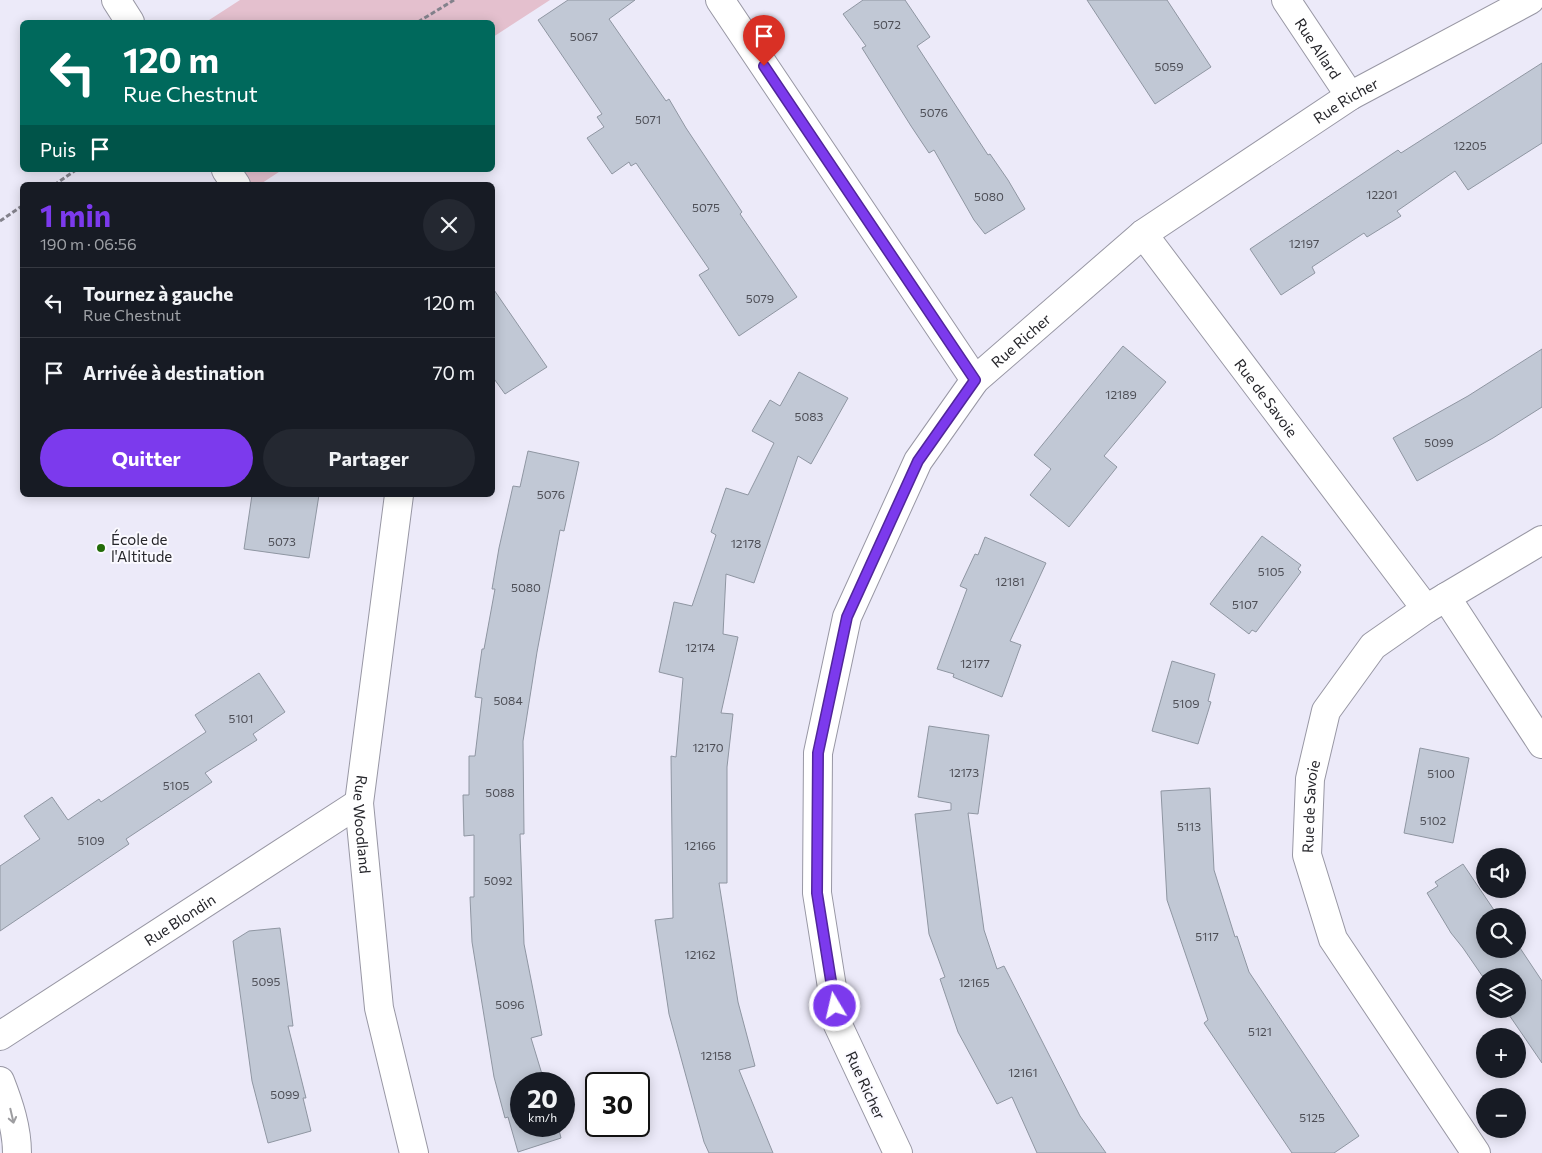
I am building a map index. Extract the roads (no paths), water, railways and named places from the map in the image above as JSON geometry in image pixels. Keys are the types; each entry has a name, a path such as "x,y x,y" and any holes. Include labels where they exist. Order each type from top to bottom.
{"street":[{"path":"116,0 129,20"},
{"path":"720,0 975,380"},
{"name":"Rue Allard","path":"1286,0 1350,96"},
{"name":"Rue Richer","path":"898,1153 838,1025 817,893 818,753 847,617 918,461 975,380 1143,234 1350,96 1530,0"},
{"name":"Rue de Savoie","path":"1143,234 1436,603"},
{"name":"Rue Woodland","path":"399,497 359,803 380,1008 414,1153"},
{"name":"Rue de Savoie","path":"1476,1153 1334,939 1307,855 1310,779 1326,711 1373,646 1436,603 1542,540"},
{"path":"1436,603 1542,744"},
{"name":"Rue Blondin","path":"0,1036 359,803"},
{"path":"0,1081 9,1104 17,1139 17,1153"}],"place":[{"name":"École de l'Altitude","path":"101,548"}]}
